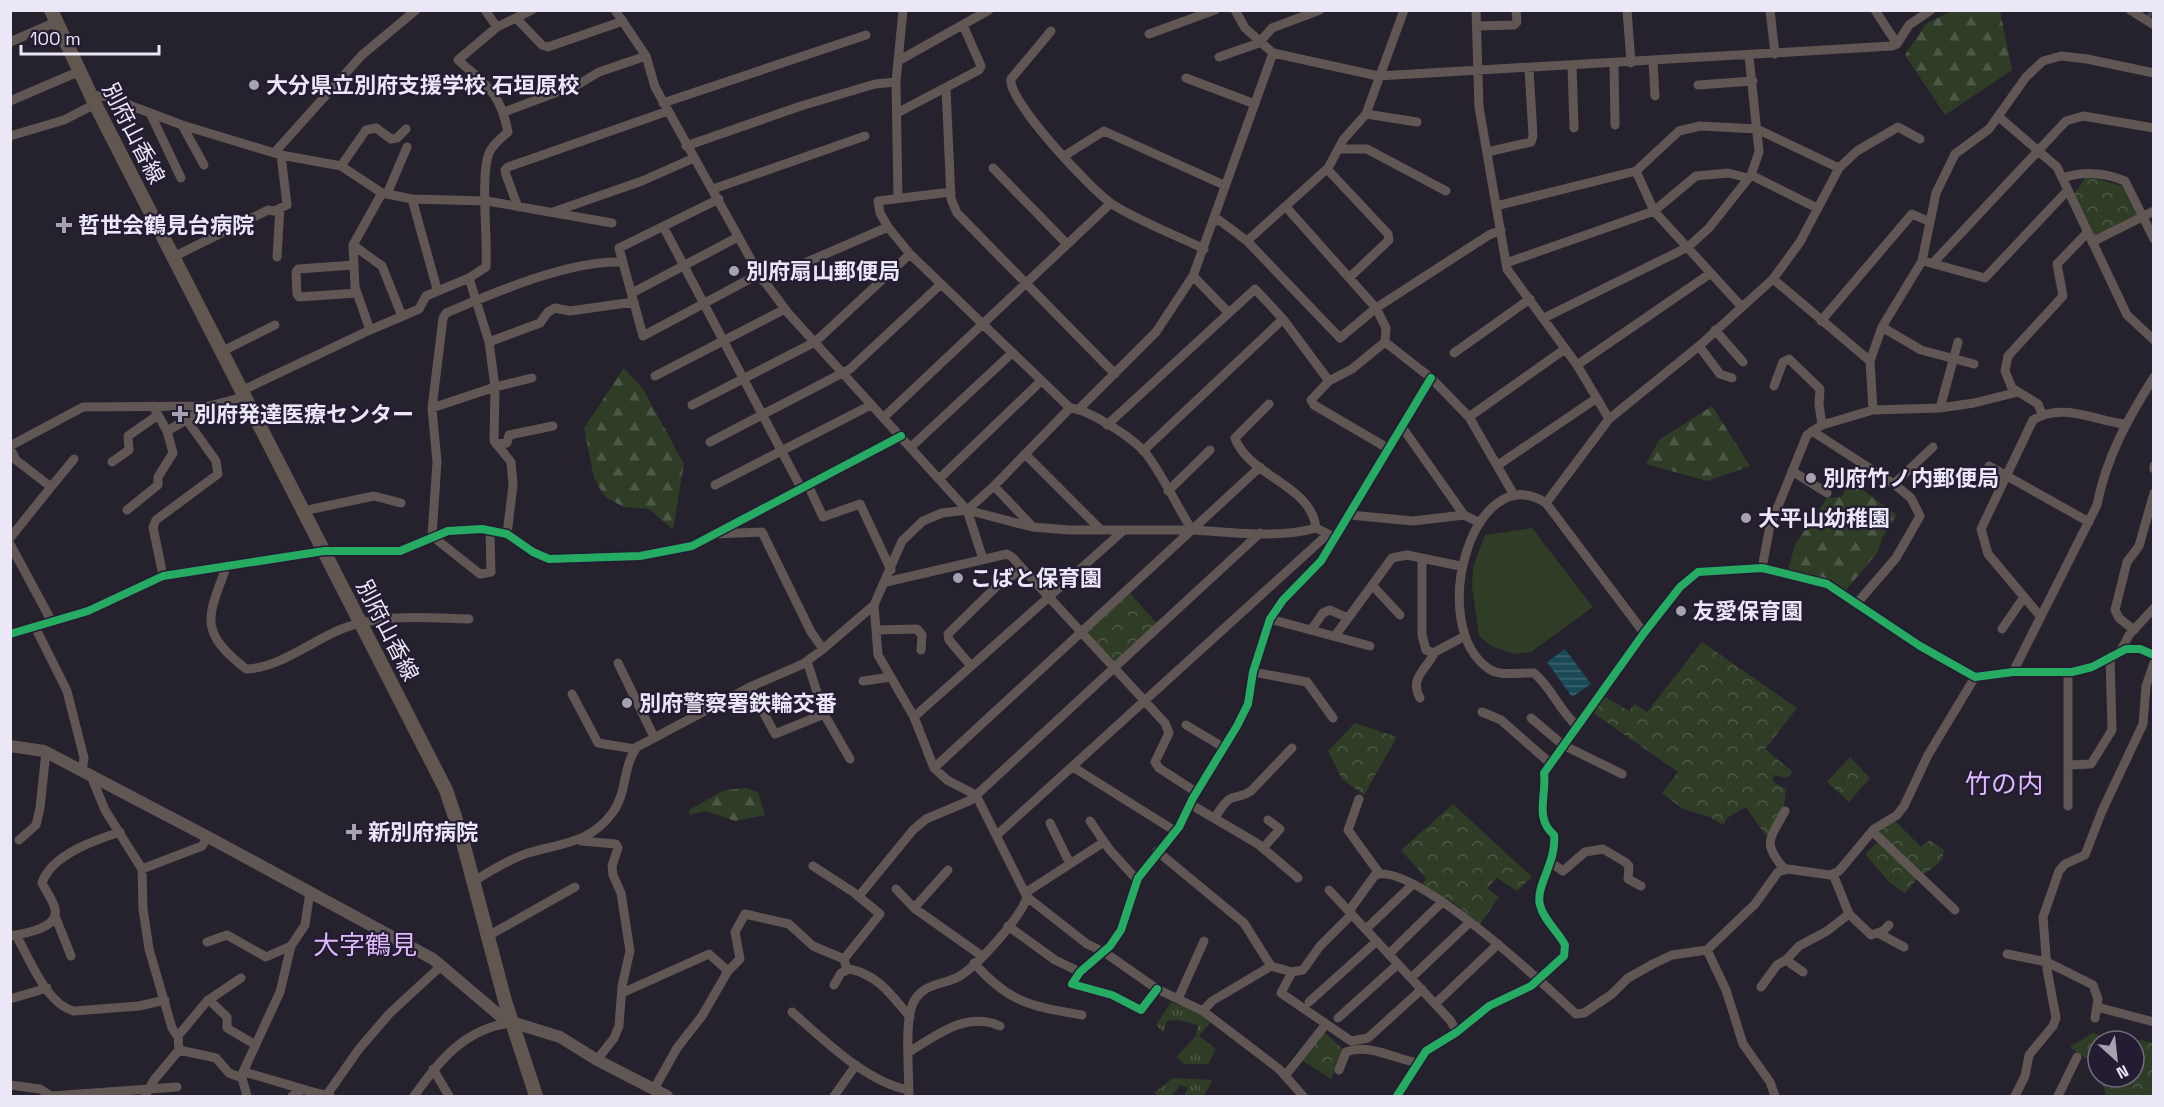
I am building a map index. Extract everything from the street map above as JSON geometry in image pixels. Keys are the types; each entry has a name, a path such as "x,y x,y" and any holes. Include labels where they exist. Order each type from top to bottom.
{"main road":[{"name":"別府山香線","path":"54,16 93,99 221,352 446,790 474,881 512,1023 536,1096"}],"street":[{"path":"278,154 362,55 416,10"},
{"path":"485,10 497,27"},
{"path":"167,431 209,406 243,394 370,330 419,309 426,296 437,289 469,279 486,267 489,155 496,142 508,132 504,112 493,91 458,60 497,27 532,10"},
{"path":"615,10 646,56 655,87 761,278 785,309 967,510 983,559"},
{"path":"898,198 896,82 903,10"},
{"path":"897,61 989,10"},
{"path":"1149,34 1215,10"},
{"path":"1235,10 1245,28 1259,43 1273,53 1378,76 1653,62 1897,44"},
{"path":"1219,57 1259,43 1272,28 1320,10"},
{"path":"1247,241 1327,169 1343,140 1366,114 1404,10"},
{"path":"1476,10 1479,107 1507,269 1577,365 1609,419"},
{"path":"1476,26 1514,25 1517,22 1516,10"},
{"path":"1627,10 1631,63"},
{"path":"1770,10 1775,54"},
{"path":"1875,10 1897,44"},
{"path":"1897,44 1909,25 1931,10"},
{"path":"2130,10 2154,25"},
{"path":"10,42 54,16"},
{"path":"516,18 542,45 548,47 623,21"},
{"path":"897,113 946,88 981,66 963,26"},
{"path":"1051,31 1011,79 1010,84 1032,120 1111,203 1204,249"},
{"path":"518,207 506,175 505,170 508,167 866,35"},
{"path":"967,510 1025,454 1115,374 1156,332 1192,276 1204,249 1224,184 1273,53"},
{"path":"504,112 579,84 599,72 646,56"},
{"path":"1544,318 1688,247 1709,228 1750,176 1759,159 1749,56"},
{"path":"1873,410 1870,361 1882,327 1922,261 1936,193 1955,154 1989,129 2026,77 2043,61 2061,56 2154,73"},
{"path":"1653,62 1654,96"},
{"path":"1614,64 1615,125"},
{"path":"1572,66 1574,128"},
{"path":"1487,152 1531,142 1533,136 1529,69"},
{"path":"10,101 80,71"},
{"path":"1186,78 1255,104"},
{"path":"1698,85 1753,81"},
{"path":"686,146 801,106 875,84 896,82"},
{"path":"946,88 951,192 957,213 1115,374"},
{"path":"10,136 64,120 93,99 108,97 182,125 278,154 341,166 384,194 412,199 487,201 612,223"},
{"path":"150,113 181,178"},
{"path":"1366,114 1417,122"},
{"path":"1933,263 2057,128 2076,116 2154,128"},
{"path":"1999,117 2056,167 2127,315 2154,340"},
{"path":"182,125 204,165"},
{"path":"1496,206 1636,171 1679,131 1701,126 1757,129 1839,168"},
{"path":"1546,502 1609,419 1698,346 1773,279 1800,242 1839,168 1857,151 1898,127 1920,139"},
{"path":"341,166 366,130 376,128 391,139 397,138 406,129"},
{"path":"1064,156 1104,131 1224,184"},
{"path":"713,189 865,136"},
{"path":"370,330 357,293 353,245 384,194 407,147"},
{"path":"1340,149 1367,149 1446,191"},
{"path":"173,257 268,210 287,205 278,154"},
{"path":"553,212 642,181 694,158"},
{"path":"993,168 1066,243"},
{"path":"1327,169 1388,234 1389,240 1348,278"},
{"path":"1636,171 1654,211 1741,306"},
{"path":"2062,178 2079,172 2114,176 2125,181 2154,239"},
{"path":"1506,263 1654,211 1696,176 1728,173 1750,176 1817,207"},
{"path":"1922,261 1985,278 2068,190"},
{"path":"951,192 878,201 880,213 888,227 910,254 1041,381 1075,409 1107,425 1143,451 1192,530"},
{"path":"412,199 437,289"},
{"path":"718,199 664,228 619,248 643,336 761,278 888,227"},
{"path":"884,417 1111,203"},
{"path":"1286,207 1376,308 1386,328 1385,342 1353,369 1329,381 1311,400 1314,405 1389,449"},
{"path":"277,257 280,208"},
{"path":"2042,414 2038,404 2012,388 2005,371 2008,356 2063,296 2057,264 2090,237 2154,212"},
{"path":"1821,321 1912,214 1929,222"},
{"path":"1212,222 1219,220 1247,241 1340,338 1376,308 1489,235 1501,230"},
{"path":"664,228 706,304 742,379 782,453 823,517 860,504 891,570"},
{"path":"489,342 540,323 551,309 570,311 633,297 738,237"},
{"path":"353,245 382,266 402,316"},
{"path":"692,405 815,342 910,254"},
{"path":"432,536 437,462 432,408 443,318 446,314 476,300 576,268 602,261 621,262"},
{"path":"354,265 298,269 296,272 297,294 299,297 357,293"},
{"path":"1577,365 1711,273"},
{"path":"1192,276 1228,312"},
{"path":"469,279 489,342 495,387 494,441 511,462 513,485 507,534"},
{"path":"1773,279 1870,361"},
{"path":"710,442 842,373 941,284"},
{"path":"1107,425 1255,289 1283,319 1329,381"},
{"path":"1454,353 1530,299"},
{"path":"655,376 785,309"},
{"path":"1143,451 1283,319"},
{"path":"221,352 275,325"},
{"path":"1882,327 1921,350 1974,364"},
{"path":"1715,330 1743,362"},
{"path":"1385,342 1431,378 1469,417 1514,495"},
{"path":"1940,408 1951,359 1958,342"},
{"path":"1698,346 1720,374 1732,378"},
{"path":"1469,417 1565,349"},
{"path":"911,447 1012,353"},
{"path":"1774,386 1783,362 1789,359 1820,390 1822,425"},
{"path":"2013,672 2089,522 2124,424 2154,377"},
{"path":"432,408 495,387 532,378"},
{"path":"998,834 1331,536 1350,516 1431,378"},
{"path":"939,479 1041,381"},
{"path":"1762,568 1770,526 1802,442 1812,431 1822,425 1873,410 1940,408 1974,404 2018,392"},
{"path":"1498,465 1597,398"},
{"path":"1269,404 1235,438 1237,444 1260,467 1304,501 1314,514 1316,528"},
{"path":"715,485 782,453 871,405"},
{"path":"51,487 16,460 10,447 83,407 155,410 209,406"},
{"path":"127,510 158,485 158,477 173,453 167,431 155,410"},
{"path":"112,462 129,450 128,436 155,410"},
{"path":"2040,616 1988,554 1981,529 2027,428 2042,414 2066,411 2124,424"},
{"path":"163,576 153,527 156,520 218,474 219,470 216,461 186,419"},
{"path":"496,444 507,443 508,435 553,426"},
{"path":"1402,427 1464,515 1480,523"},
{"path":"1812,431 1894,483 1911,498 1920,516 1896,558 1858,602"},
{"path":"10,634 88,611 163,576 324,551 400,551 432,536 465,529 507,534 533,552 549,559 640,556 692,546 901,436"},
{"path":"1894,483 1934,447"},
{"path":"1168,491 1210,450"},
{"path":"1025,454 1100,529"},
{"path":"10,538 74,459"},
{"path":"1989,466 2089,522"},
{"path":"934,768 1260,467"},
{"path":"1792,471 1827,493"},
{"path":"994,486 1032,527"},
{"path":"2134,630 2119,618 2115,610 2127,562 2139,546 2154,493"},
{"path":"1577,726 1564,715 1546,683 1534,673 1501,673 1490,669 1474,653 1465,636 1458,604 1460,566 1480,523 1499,501 1514,495 1539,498 1546,502 1644,633"},
{"path":"303,511 374,496 401,503"},
{"path":"474,881 526,854 578,841 603,826 616,809 635,749 750,687 807,661 823,649 874,606 902,541 923,521 942,513 967,510 1032,527 1069,530 1192,530 1260,533 1302,532 1316,528 1331,536"},
{"path":"1350,516 1413,521 1464,515"},
{"path":"914,717 1124,530"},
{"path":"432,536 480,574 484,574 491,572 493,565 490,531"},
{"path":"714,534 762,532 811,632 823,649"},
{"path":"859,896 913,830 926,819 971,800 1260,533"},
{"path":"1157,989 1141,1010 1112,995 1072,984 1080,972 1104,952 1121,930 1137,880 1157,851 1175,831 1248,704 1253,672 1270,619 1283,600 1321,561 1331,536"},
{"path":"10,544 52,622"},
{"path":"886,582 1007,554 1146,700 1169,729 1155,762 1159,768 1196,792"},
{"path":"1335,636 1392,558 1407,555 1460,566"},
{"path":"1422,558 1422,635 1426,650 1435,652"},
{"path":"227,565 210,613 210,629 218,642 246,669 258,669 342,629 379,618 469,619"},
{"path":"1397,1096 1426,1051 1457,1032 1489,1006 1539,980 1561,961 1565,951 1562,938 1545,918 1539,901 1556,849 1554,835 1546,828 1542,819 1546,786 1544,773 1644,633 1680,587 1698,572 1762,568 1827,584 1858,602 1920,646 1975,677 2013,672 2068,672 2092,667 2120,652 2140,649 2154,655"},
{"path":"971,666 949,640 948,634 1003,580 1024,570"},
{"path":"1372,585 1400,615"},
{"path":"2002,629 2024,597"},
{"path":"874,606 878,655 914,717 934,768 947,780 976,795 998,834 1026,895 1076,936 1104,952 1157,989 1203,1011 1285,1076 1304,1096"},
{"path":"2120,652 2134,630 2154,608"},
{"path":"1311,630 1323,613 1330,610 1348,618"},
{"path":"1270,619 1370,646"},
{"path":"35,627 67,691 87,774 142,869 147,935 172,1028 178,1037 179,1050 147,1093"},
{"path":"877,630 917,629 922,635 921,650"},
{"path":"1420,698 1415,688 1416,680 1435,652 1465,636"},
{"path":"2068,765 2091,764 2112,730 2110,656"},
{"path":"807,661 824,714 850,759"},
{"path":"618,663 654,737"},
{"path":"2015,1096 2025,1076 2029,1055 2053,1026 2056,1018 2043,917 2059,871 2065,864 2085,855 2102,811 2143,724 2146,686 2154,663"},
{"path":"1253,672 1307,682 1332,718"},
{"path":"2068,672 2068,806"},
{"path":"863,681 891,676"},
{"path":"1833,874 1872,831 1904,806 1928,755 1975,677"},
{"path":"750,687 775,734 824,714"},
{"path":"572,694 598,743 635,749"},
{"path":"1482,712 1501,720 1550,763"},
{"path":"1531,718 1563,745 1622,774"},
{"path":"1186,725 1223,747"},
{"path":"10,746 46,752 208,837 442,965 491,1010 512,1023 560,1037 597,1060 667,1096"},
{"path":"1215,817 1228,801 1251,791 1292,748"},
{"path":"19,840 36,825 46,752"},
{"path":"1073,767 1175,831"},
{"path":"1359,799 1348,830 1379,873 1395,876 1442,902 1497,944 1579,1014 1612,994 1628,978 1653,964 1672,956 1707,950 1755,904 1772,879 1785,870 1833,874"},
{"path":"1190,804 1263,848 1298,878"},
{"path":"1785,811 1769,840 1768,848 1785,870"},
{"path":"1263,848 1280,829 1268,820"},
{"path":"1090,821 1104,842 1137,880"},
{"path":"1050,823 1070,864"},
{"path":"1872,831 1955,910"},
{"path":"71,956 55,916 55,908 42,883 44,876 73,850 120,832"},
{"path":"142,869 202,846 208,837"},
{"path":"578,841 616,844 618,848 612,866 613,875 621,893 630,951 614,1038 600,1056"},
{"path":"792,1012 856,1065 909,1094 911,1008 922,992 936,982 958,978 982,956 1008,926 1026,895 1104,842"},
{"path":"1551,863 1563,871 1585,852 1603,849 1625,862 1629,866 1628,879 1641,886"},
{"path":"1157,851 1244,923 1271,966 1292,972 1303,970 1320,946 1351,913 1372,878 1379,873"},
{"path":"813,866 859,896 880,914 844,959"},
{"path":"914,908 948,870"},
{"path":"1833,874 1849,914 1871,935 1889,925"},
{"path":"1366,929 1412,885"},
{"path":"488,936 575,887"},
{"path":"896,889 914,908 982,956"},
{"path":"1329,890 1435,1004 1457,1032"},
{"path":"247,1096 243,1075 254,1044 280,992 291,946 305,925 310,892"},
{"path":"1389,954 1442,902"},
{"path":"1761,987 1777,964 1786,960 1799,946 1827,931 1849,914"},
{"path":"654,1089 673,1054 702,1016 728,971 740,959 735,932 745,915 789,924 813,946 844,959"},
{"path":"55,916 50,923 12,936 46,988 64,1009 74,1011 139,1006 165,1000"},
{"path":"1411,978 1470,922"},
{"path":"1008,926 1055,960 1080,972"},
{"path":"1878,933 1904,947"},
{"path":"207,942 227,935 266,957 291,946"},
{"path":"1178,999 1204,941"},
{"path":"1309,1002 1377,941"},
{"path":"1435,1004 1497,944"},
{"path":"1707,950 1726,990 1743,1044 1770,1082 1775,1096"},
{"path":"622,993 709,954 728,971"},
{"path":"2007,954 2047,962 2093,985 2098,999 2095,1017"},
{"path":"844,959 847,970"},
{"path":"1786,960 1803,972"},
{"path":"974,963 988,978 1022,1002 1034,1007 1082,1015"},
{"path":"1338,1018 1398,964"},
{"path":"179,1050 216,1058 230,1073 328,1096 359,1049 389,1014 442,965"},
{"path":"1203,1011 1212,1001 1271,966"},
{"path":"834,985 841,974 847,970 861,971 874,976 910,1017"},
{"path":"1292,972 1281,993 1351,1041 1361,1041 1422,990"},
{"path":"178,1037 209,999 241,978"},
{"path":"10,999 46,988"},
{"path":"209,999 227,1017 227,1028 254,1044"},
{"path":"2097,1007 2154,1022"},
{"path":"909,1052 930,1037 953,1026 987,1020 1000,1026"},
{"path":"414,1096 445,1056 470,1036 489,1027 512,1023"},
{"path":"1285,1076 1326,1024"},
{"path":"1339,1070 1346,1052 1356,1048 1368,1049 1419,1063"},
{"path":"2058,1096 2078,1057"},
{"path":"834,1096 856,1065"},
{"path":"433,1069 449,1096"},
{"path":"10,1085 40,1089 51,1096 147,1093 177,1087"},
{"path":"292,1096 302,1090"}],"green space":[{"path":"1951,11 2000,11 2012,70 1945,115 1905,55 1926,24"},
{"path":"2087,176 2122,186 2137,216 2094,238 2073,195"},
{"path":"624,368 643,389 684,464 673,530 649,509 624,507 605,497 594,478 584,428"},
{"path":"1712,406 1750,466 1707,481 1646,464 1659,440"},
{"path":"1848,484 1855,484 1897,515 1882,538 1878,552 1846,590 1788,570 1795,545 1827,498 1842,497"},
{"path":"1532,528 1593,607 1531,652 1514,654 1491,646 1479,636 1472,586 1473,567 1485,535"},
{"path":"1130,593 1159,626 1114,666 1085,633"},
{"path":"1702,642 1797,708 1765,749 1793,772 1786,778 1774,775 1772,781 1786,789 1784,808 1766,836 1746,807 1727,818 1723,825 1710,817 1683,809 1662,793 1678,772 1592,712 1604,696 1629,711 1635,704 1647,712"},
{"path":"1355,723 1397,737 1364,795 1342,779 1328,751"},
{"path":"1850,757 1870,778 1849,802 1827,782"},
{"path":"746,788 758,792 765,815 735,821 706,811 689,815 689,810 725,790"},
{"path":"1453,804 1532,877 1517,891 1497,878 1487,888 1499,897 1480,924 1454,903 1422,885 1426,878 1401,850"},
{"path":"1895,821 1921,847 1930,840 1944,850 1942,860 1926,873 1921,873 1877,831"},
{"path":"1877,843 1881,843 1917,879 1905,893 1889,882 1865,854"},
{"path":"1171,1002 1194,1010 1212,1021 1199,1036 1216,1049 1208,1064 1184,1064 1176,1057 1196,1036 1198,1025 1178,1020 1167,1021 1163,1032 1156,1025"},
{"path":"1323,1031 1344,1050 1331,1079 1303,1061"},
{"path":"2086,1037 2086,1058 2070,1047"},
{"path":"2146,1041 2153,1043 2153,1096 2106,1096 2104,1089 2146,1089"},
{"path":"1173,1078 1212,1080 1204,1096 1184,1096 1188,1088 1180,1085 1172,1096 1159,1096 1154,1093"}],"water":[{"path":"1565,649 1591,684 1572,697 1547,662"}],"tunnel":[{"path":"2150,10 2154,13"}],"cycle path":[{"path":"1157,989 1141,1010 1112,995 1072,984 1080,972 1110,946 1121,930 1138,878 1179,827 1193,798 1237,726 1248,704 1253,672 1270,619 1283,600 1321,561 1431,378"},
{"path":"10,634 88,611 163,576 324,551 400,551 448,531 482,529 507,534 533,552 549,559 640,556 692,546 901,436"},
{"path":"1397,1096 1426,1051 1457,1032 1489,1006 1531,986 1564,956 1565,945 1545,916 1539,898 1554,845 1554,835 1544,821 1543,814 1544,773 1644,633 1680,587 1698,572 1762,568 1827,584 1920,646 1975,677 2013,672 2072,672 2092,667 2126,649 2140,649 2154,655"}],"place":[{"name":"大分県立別府支援学校 石垣原校","path":"254,85"},
{"name":"哲世会鶴見台病院","path":"64,225"},
{"name":"別府扇山郵便局","path":"734,271"},
{"name":"別府発達医療センター","path":"180,414"},
{"name":"別府竹ノ内郵便局","path":"1811,478"},
{"name":"大平山幼稚園","path":"1746,518"},
{"name":"こばと保育園","path":"958,578"},
{"name":"友愛保育園","path":"1681,611"},
{"name":"別府警察署鉄輪交番","path":"627,703"},
{"name":"新別府病院","path":"354,832"}],"district":[{"name":"竹の内","path":"2004,784"},
{"name":"大字鶴見","path":"365,945"}]}
